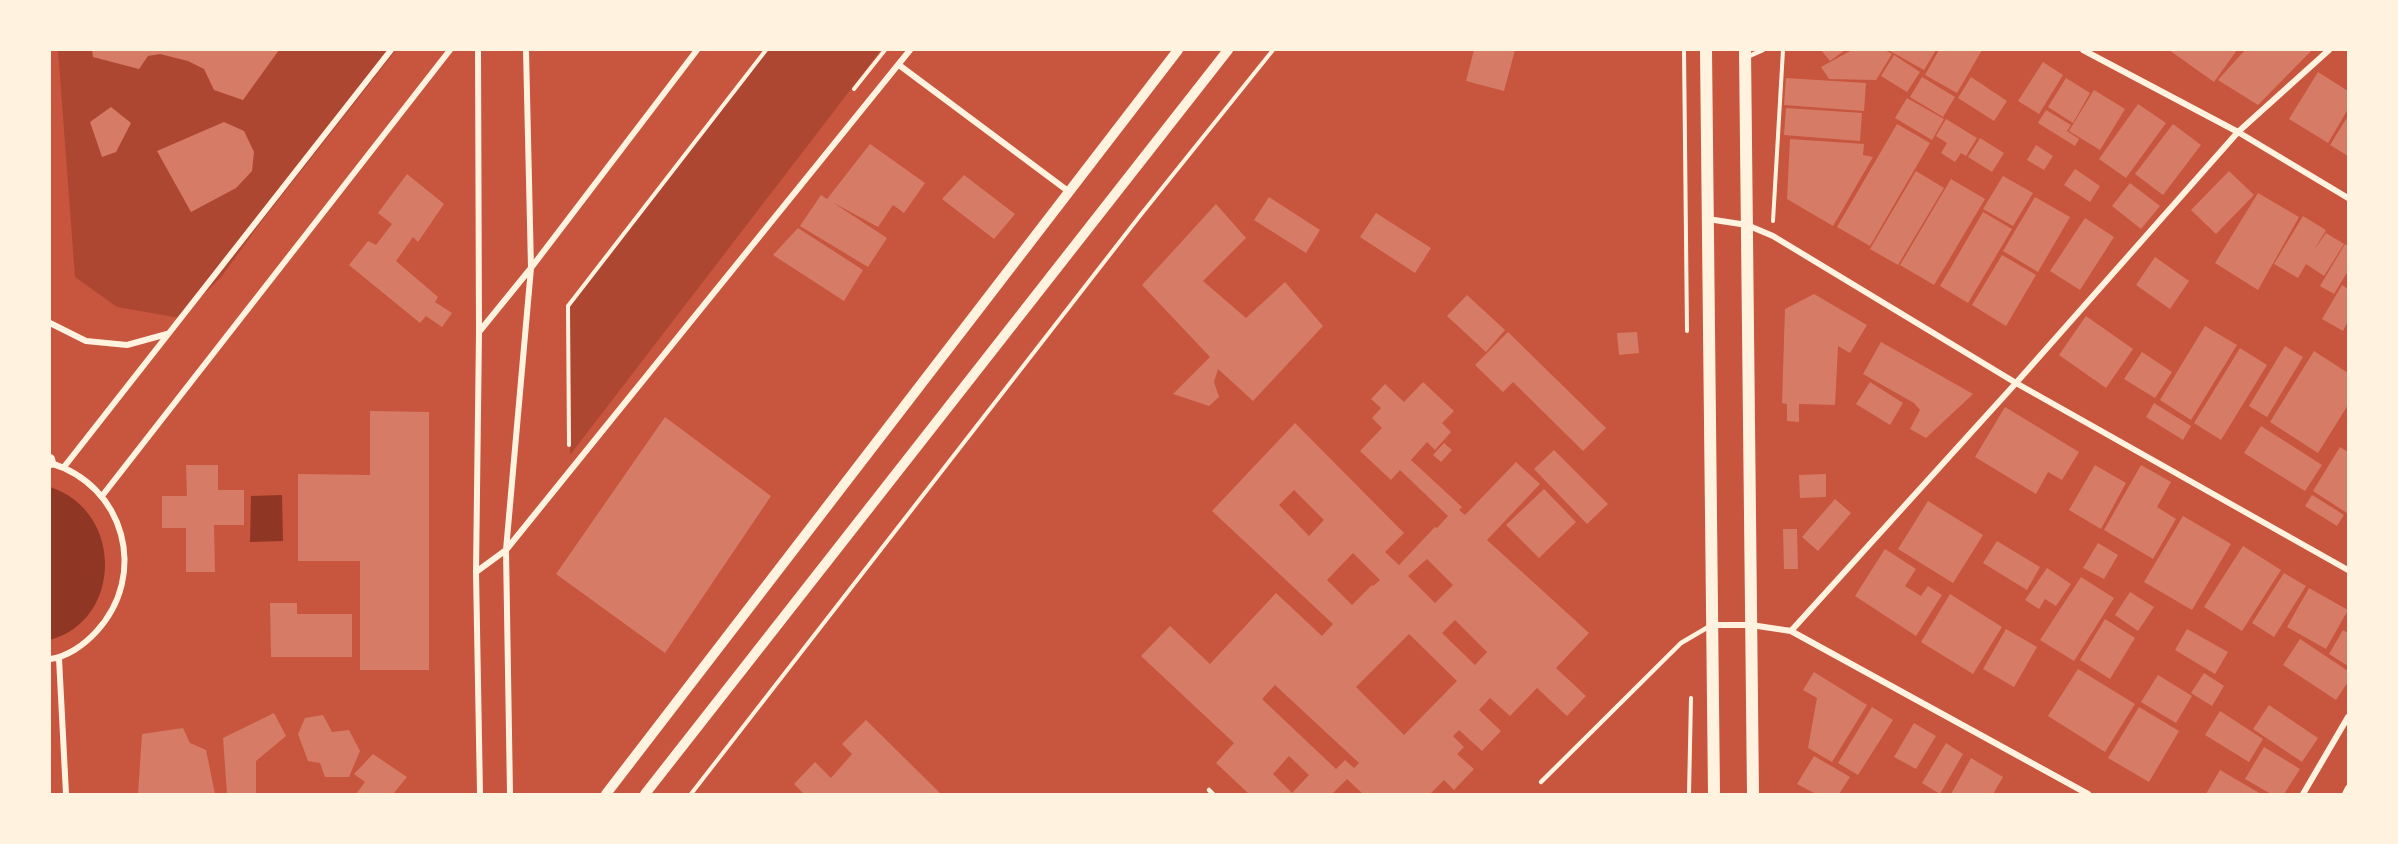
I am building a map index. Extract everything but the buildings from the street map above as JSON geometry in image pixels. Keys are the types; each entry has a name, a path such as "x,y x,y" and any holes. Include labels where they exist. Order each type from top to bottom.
{"main road":[{"path":"1706,50 1714,795"},
{"path":"1745,54 1753,795"}],"street":[{"path":"64,467 391,50"},
{"path":"102,496 450,50"},
{"path":"478,50 479,332 476,572 480,795"},
{"path":"510,795 506,550 531,268 526,50"},
{"path":"479,332 531,268 697,50"},
{"path":"476,572 506,550 910,50"},
{"path":"606,795 1178,50"},
{"path":"645,795 1228,50"},
{"path":"2083,50 2238,132 2349,198"},
{"path":"1791,631 2016,383 2238,132 2329,50"},
{"path":"899,65 1068,191"},
{"path":"1708,219 1747,225 1773,237 2016,383 2349,570"},
{"path":"50,323 86,341 127,345 168,334"},
{"path":"50,461 85,480 102,496 119,524 126,556 123,589 109,618 87,642 59,658 50,659"},
{"path":"1712,625 1751,625 1791,631 2088,795"},
{"path":"59,658 66,795"},
{"path":"2303,795 2349,717"},
{"path":"2345,795 2349,788"}],"lane":[{"path":"1745,54 1763,50"},
{"path":"1541,782 1681,643 1712,625"},
{"path":"1209,789 1214,795"}],"path":[{"path":"570,446 568,306 766,50"},
{"path":"849,97 885,50"},
{"path":"691,795 1139,217 1273,50"},
{"path":"1773,237 1783,50"}],"shaded area":[{"path":"58,50 396,50 258,226 222,276 180,318 117,307 75,277"},
{"path":"768,50 881,50 570,455 568,306"},
{"path":"50,487 74,500 91,518 102,541 105,565 102,589 91,611 74,629 50,640"},
{"path":"282,495 283,541 250,542 251,496"}]}
